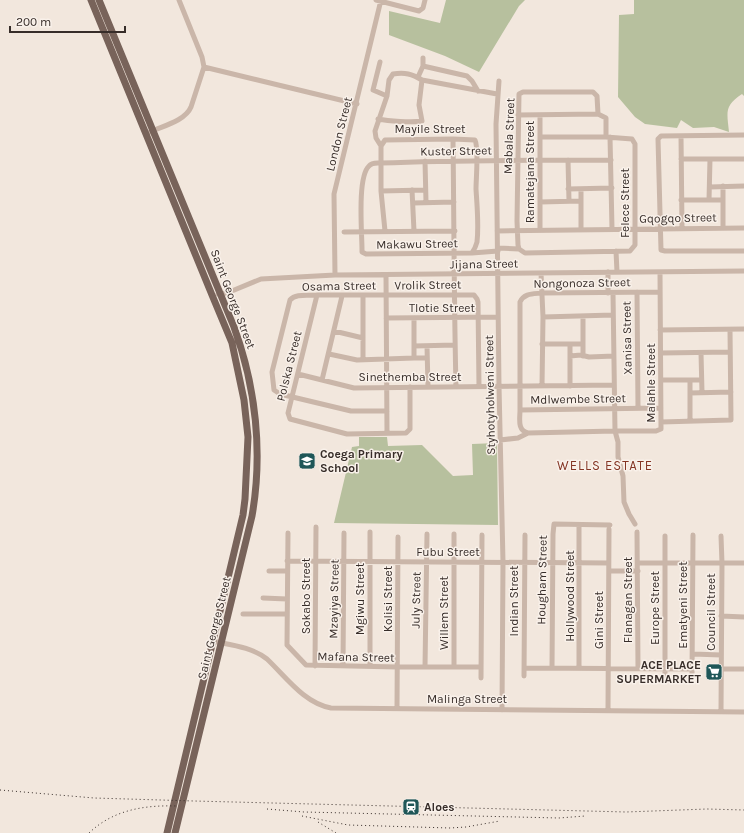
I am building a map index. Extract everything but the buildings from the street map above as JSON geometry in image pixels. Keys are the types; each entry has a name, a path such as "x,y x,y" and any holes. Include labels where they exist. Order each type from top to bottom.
{"main road":[{"name":"Saint George Street","path":"91,0 229,334 238,368 247,418 248,455 243,515 167,833"},
{"name":"Saint George Street","path":"99,0 223,295 240,342 250,382 256,423 257,460 254,499 249,532 176,833"}],"street":[{"path":"146,134 183,116 188,112 192,107 204,67 202,57 179,0"},
{"path":"379,0 419,10 422,9 425,0"},
{"name":"London Street","path":"335,275 334,198 357,104 379,0"},
{"path":"378,119 397,122 422,121 419,105 420,79 423,58"},
{"path":"380,62 373,90 387,96"},
{"path":"423,66 467,76 478,91"},
{"path":"204,67 357,104"},
{"path":"381,146 376,138 375,132 378,119 387,96 389,80 393,74 412,74 420,79 497,94"},
{"name":"Styhotyholweni Street","path":"499,81 496,124 503,562 502,710"},
{"name":"Mabala Street","path":"517,230 518,96 522,92 591,91 598,96 598,114"},
{"path":"518,115 598,114 606,118 611,160 612,229"},
{"name":"Ramatejana Street","path":"540,115 540,230"},
{"path":"744,135 661,136 658,139 660,250 744,251"},
{"path":"681,136 682,228"},
{"name":"Felece Street","path":"472,253 519,249 525,253 630,251 634,248 636,229 635,144 630,138 541,137"},
{"path":"453,138 456,387"},
{"name":"Mayile Street","path":"385,231 381,191 381,146 383,142 388,139 453,138 475,140 476,161"},
{"path":"681,159 744,159"},
{"path":"709,200 710,159"},
{"name":"Kuster Street","path":"362,231 361,189 366,169 370,164 454,160 611,160"},
{"path":"568,160 569,201"},
{"path":"424,161 426,202"},
{"name":"Makawu Street","path":"362,231 362,250 364,254 472,253 477,242 476,161"},
{"path":"710,186 744,186"},
{"path":"723,186 723,227"},
{"path":"568,189 612,188"},
{"path":"581,189 581,229"},
{"path":"412,190 414,231"},
{"path":"381,191 425,190"},
{"path":"682,200 722,200"},
{"path":"540,202 580,201"},
{"path":"413,203 454,202"},
{"name":"Gqogqo Street","path":"498,231 723,227 744,228"},
{"path":"517,230 519,249"},
{"path":"344,232 455,231"},
{"path":"616,251 617,272"},
{"name":"Jijana Street","path":"223,295 261,279 335,275 744,271"},
{"path":"608,272 613,315 615,430 618,442 618,457 623,476 626,508 635,524"},
{"name":"Malahle Street","path":"500,440 518,438 528,433 615,430 656,431 661,428 660,272"},
{"path":"541,273 543,317 542,386"},
{"path":"386,275 386,295"},
{"name":"Xanisa Street","path":"637,292 638,408"},
{"name":"Nongonoza Street","path":"520,410 519,386 521,299 527,294 542,293 660,292"},
{"name":"Vrolik Street","path":"386,295 471,294 476,296 478,299 479,387"},
{"path":"212,295 223,295"},
{"path":"215,303 223,295"},
{"path":"363,295 363,360"},
{"name":"Osama Street","path":"387,410 351,411 276,393 273,388 272,372 291,299 296,296 386,295 386,359 387,387 387,410 387,433"},
{"name":"Polska Street","path":"317,296 288,413 288,417 291,420 347,434 404,433 409,431 410,387"},
{"path":"322,380 342,296"},
{"path":"543,317 613,315"},
{"path":"583,316 583,356"},
{"name":"Tlotie Street","path":"386,318 498,317"},
{"path":"414,318 414,358"},
{"path":"660,330 744,329"},
{"path":"661,422 731,420 730,330"},
{"path":"334,331 363,338"},
{"path":"542,344 583,344"},
{"path":"414,346 455,345"},
{"path":"570,345 570,386"},
{"path":"427,346 428,387"},
{"path":"661,353 730,352"},
{"path":"701,353 702,392"},
{"path":"328,354 363,360 427,358"},
{"path":"570,356 614,356"},
{"name":"Sinethemba Street","path":"298,374 354,388 614,385"},
{"path":"661,380 701,380"},
{"path":"690,381 690,421"},
{"path":"690,393 731,392"},
{"name":"Mdlwembe Street","path":"520,410 661,408"},
{"path":"520,410 520,427 523,431 528,433"},
{"name":"Hougham Street","path":"552,668 552,534 554,524 610,527"},
{"name":"Hollywood Street","path":"579,525 579,668"},
{"name":"Sokabo Street","path":"316,527 316,666"},
{"name":"Gini Street","path":"608,710 610,527"},
{"name":"Mgiwu Street","path":"370,532 370,666"},
{"name":"Flanagan Street","path":"637,532 638,668"},
{"name":"Mafana Street","path":"288,533 287,645 306,665 481,667"},
{"name":"Mzayiya Street","path":"343,666 344,533"},
{"name":"July Street","path":"425,667 427,534"},
{"name":"Willem Street","path":"454,534 454,667"},
{"path":"481,678 482,535"},
{"name":"Indian Street","path":"524,676 525,535"},
{"name":"Ematyeni Street","path":"692,676 693,535"},
{"name":"Europe Street","path":"665,679 666,536"},
{"name":"Council Street","path":"720,536 722,563 721,711"},
{"name":"Kolisi Street","path":"397,709 398,537"},
{"name":"Fubu Street","path":"287,561 609,563"},
{"path":"638,563 744,563"},
{"path":"269,571 287,571"},
{"path":"609,572 638,571"},
{"path":"263,598 287,599"},
{"path":"242,614 287,614"},
{"path":"721,616 744,616"},
{"name":"Malinga Street","path":"212,641 250,649 260,654 306,697 319,705 336,708 744,712"},
{"path":"693,654 721,655"},
{"path":"524,668 692,669"},
{"path":"721,669 744,669"}],"green space":[{"path":"446,0 525,0 519,6 479,72 445,56 389,35 389,11 440,23"},
{"path":"634,0 744,0 744,96 742,94 736,98 729,106 727,114 729,132 714,127 693,128 681,120 677,128 645,124 635,117 618,97 619,15 634,14"},
{"path":"359,437 387,437 388,446 422,445 453,476 473,475 472,444 497,443 498,525 334,523 352,447 359,446"}],"railway":[{"path":"0,790 94,798 194,801 626,812 707,809 744,810"},
{"path":"89,833 108,819 130,810 176,806"},
{"path":"267,809 304,812 559,818 585,816"},
{"path":"302,816 348,825 450,828 466,827 500,821"},
{"path":"318,822 336,833"}],"place":[{"name":"Coega Primary School","path":"307,461"},
{"name":"ACE PLACE SUPERMARKET","path":"714,672"},
{"name":"Aloes","path":"411,807"}],"district":[{"name":"WELLS ESTATE","path":"605,465"}]}
